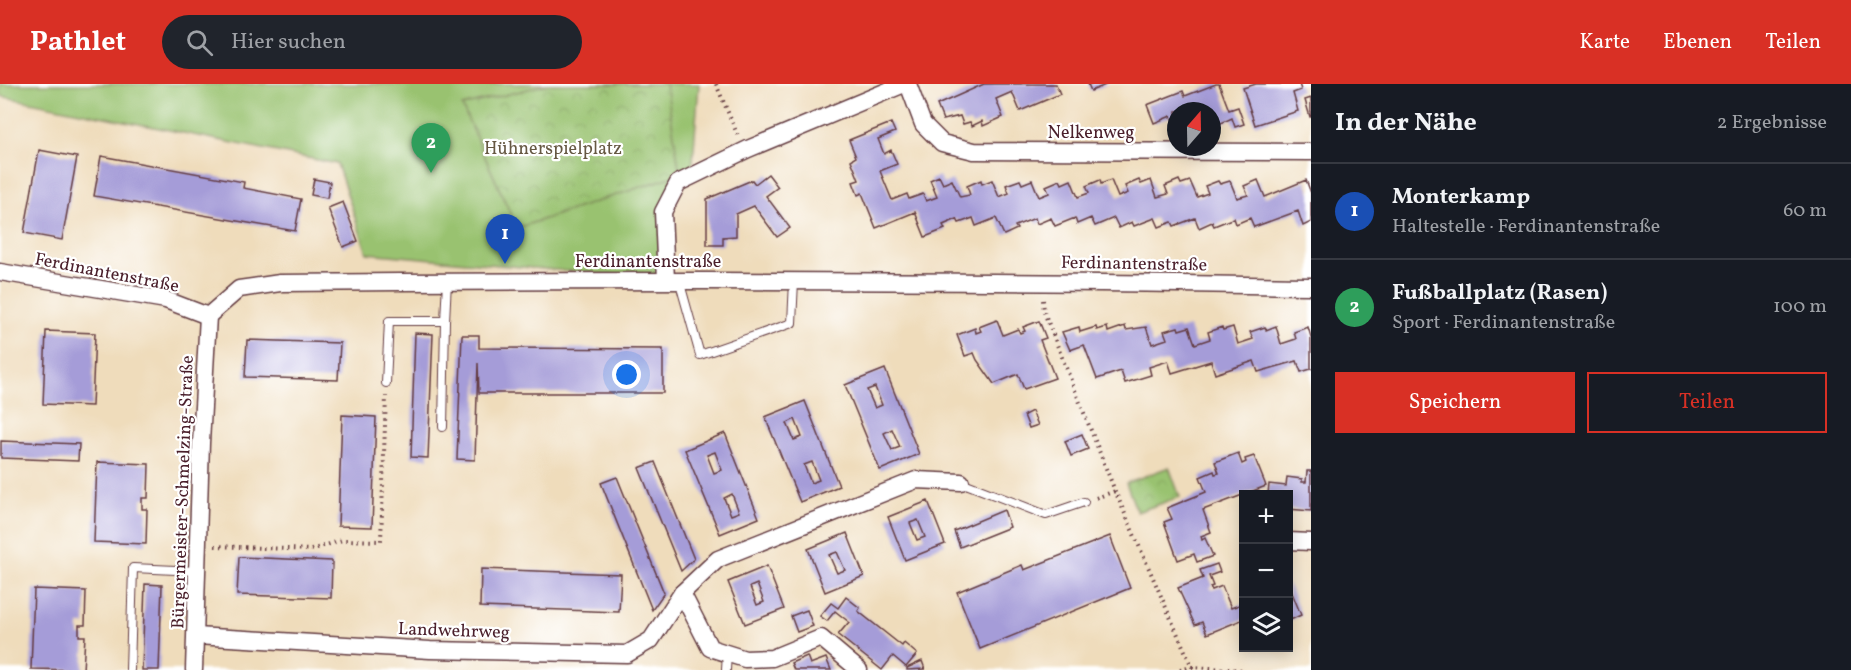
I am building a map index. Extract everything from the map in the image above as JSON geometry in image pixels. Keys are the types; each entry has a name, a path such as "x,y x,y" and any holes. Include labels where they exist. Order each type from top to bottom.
{"street":[{"path":"672,280 663,212 678,183 748,149 906,84"},
{"name":"Nelkenweg","path":"906,84 923,124 942,144 974,151 1311,152"},
{"name":"Ferdinantenstraße","path":"0,272 166,300 208,316 239,289 280,283 794,280 1041,281 1311,286"},
{"name":"Bürgermeister-Schmelzing-Straße","path":"194,670 201,443 208,316"},
{"name":"Landwehrweg","path":"196,636 430,650 627,654 651,640 682,593 718,559 916,480 961,482"},
{"path":"1293,541 1311,542"},
{"path":"682,593 710,648 727,662 772,657 821,638 859,670"}],"lane":[{"path":"672,280 700,355 792,323 794,280"},
{"path":"443,427 447,281"},
{"path":"386,383 389,321 446,321"},
{"path":"961,482 1046,515 1084,502"},
{"path":"130,670 133,568 197,571"}],"path":[{"path":"716,84 739,136 748,149"},
{"path":"1041,281 1044,312 1114,491 1192,668"},
{"path":"198,545 311,550 342,540 381,541 386,383"},
{"path":"1084,502 1114,491"},
{"path":"1180,670 1192,668 1245,670"}],"green space":[{"path":"0,84 699,84 690,174 664,216 666,280 367,253 337,164 0,96"},
{"name":"Hühnerspielplatz","path":"548,84 666,84 680,174 517,228 462,106"},
{"path":"1169,467 1180,497 1137,512 1126,483"}],"building":[{"path":"984,84 1056,84 1060,94 1020,111 1012,92 996,99 1003,117 983,126 982,121 972,126 970,122 963,124 960,116 943,120 937,105"},
{"path":"1088,84 1108,84 1091,91"},
{"path":"1219,84 1229,110 1238,107 1244,124 1235,127 1232,118 1221,123 1221,102 1167,102 1167,118 1154,123 1147,105 1183,91 1185,96"},
{"path":"1256,84 1299,84 1301,90 1293,93 1298,111 1255,125 1243,88"},
{"path":"1311,98 1311,117 1310,117 1305,100"},
{"path":"891,123 895,132 878,139 884,154 891,150 897,164 880,171 892,200 907,194 909,199 923,194 926,201 937,197 930,180 939,176 943,184 952,180 960,197 970,195 967,186 981,180 982,184 992,180 999,197 1009,193 1006,185 1020,180 1022,184 1032,180 1039,197 1049,193 1046,186 1060,180 1062,184 1071,180 1078,197 1089,193 1086,186 1100,180 1101,184 1111,180 1118,197 1128,193 1125,186 1139,180 1141,184 1151,180 1157,197 1168,194 1165,186 1179,180 1181,184 1190,181 1197,197 1208,193 1205,186 1218,181 1220,184 1230,181 1237,198 1248,195 1244,186 1258,180 1265,197 1306,180 1311,193 1311,222 1303,226 1298,211 1254,227 1250,218 1236,224 1234,218 1214,226 1212,222 1199,228 1195,218 1174,226 1172,222 1159,227 1155,218 1134,226 1132,222 1119,228 1114,218 1095,226 1091,218 1077,224 1075,218 1055,226 1051,218 1037,224 1035,218 1015,226 1017,229 1004,235 996,218 976,226 973,218 959,223 957,219 943,225 945,229 925,237 915,212 876,228 862,193 858,195 853,182 859,180 851,160 856,157 849,140"},
{"path":"39,150 77,157 62,240 24,233"},
{"path":"101,156 244,182 243,188 301,199 295,231 94,196"},
{"path":"768,174 778,187 766,196 790,228 777,237 754,206 736,214 736,236 723,237 723,245 707,245 707,199 752,180 755,184"},
{"path":"314,179 330,182 327,198 311,195"},
{"path":"343,202 358,241 343,247 328,208"},
{"path":"997,320 1003,335 1018,329 1020,333 1025,331 1023,327 1039,321 1046,338 1040,340 1055,378 1024,389 1018,374 994,384 974,353 965,356 957,335 975,328 976,333 981,331 979,327"},
{"path":"1125,326 1126,330 1146,327 1152,344 1167,339 1164,331 1178,327 1179,330 1189,327 1195,344 1210,339 1208,332 1222,327 1223,330 1233,327 1238,344 1253,339 1250,332 1276,326 1281,344 1296,339 1294,332 1308,327 1311,337 1311,369 1301,372 1297,361 1258,372 1254,361 1215,374 1211,361 1172,373 1168,361 1149,367 1151,375 1125,383 1121,371 1097,379 1084,345 1070,350 1062,332 1079,327 1080,332 1096,327 1097,330 1107,327 1108,332"},
{"path":"46,331 95,333 92,406 43,404"},
{"path":"415,333 433,334 428,458 411,457"},
{"path":"462,335 479,335 479,348 663,349 663,393 479,393 478,363 475,460 457,459"},
{"path":"247,340 340,343 338,380 245,377"},
{"path":"885,369 919,454 880,470 845,385","holes":["875,387 882,405 875,408 867,390","892,429 900,447 892,450 884,433"]},
{"path":"805,401 839,486 800,502 765,417","holes":["795,419 802,437 794,440 787,423","812,462 819,480 811,483 804,465"]},
{"path":"1032,411 1038,425 1029,428 1024,415"},
{"path":"342,415 376,417 372,527 338,526"},
{"path":"725,433 759,518 720,534 685,450","holes":["715,452 722,470 714,473 707,455","732,494 739,512 731,515 724,498"]},
{"path":"1082,434 1088,449 1071,456 1065,441"},
{"path":"1,441 79,444 78,461 1,458"},
{"path":"1238,453 1242,464 1246,462 1245,459 1254,456 1266,486 1256,490 1239,490 1239,496 1203,510 1211,532 1201,536 1202,540 1205,538 1213,556 1197,562 1194,554 1178,560 1164,522 1172,519 1167,508 1206,492 1200,477 1214,471 1215,474 1219,473 1215,462"},
{"path":"97,462 149,464 148,498 142,498 142,509 147,509 146,544 94,542"},
{"path":"655,462 694,559 681,571 639,468"},
{"path":"1307,471 1311,471 1311,511 1293,509 1293,490 1268,490 1269,484 1286,486 1287,477 1302,479 1302,482 1306,482"},
{"path":"617,477 664,593 652,610 601,483"},
{"path":"928,501 945,544 905,560 888,517","holes":["918,520 925,537 917,540 910,523"]},
{"path":"1004,510 1010,527 960,547 954,531"},
{"path":"847,533 864,576 825,592 808,549","holes":["837,552 845,570 837,573 829,555"]},
{"path":"1110,536 1130,588 980,649 957,592 1022,565 1024,570"},
{"path":"239,557 332,561 331,598 237,595"},
{"path":"1217,564 1220,572 1209,576 1213,586 1210,587 1212,590 1222,586 1231,608 1239,605 1239,621 1207,634 1202,622 1195,625 1178,588 1203,578 1200,570"},
{"path":"767,566 784,609 745,624 728,582","holes":["757,584 764,602 757,605 750,587"]},
{"path":"481,569 621,574 619,612 480,607"},
{"path":"145,584 162,585 159,670 142,670"},
{"path":"34,589 86,591 85,625 79,625 79,636 85,636 83,670 31,669"},
{"path":"1293,595 1301,615 1293,619"},
{"path":"846,597 860,608 858,611 902,646 904,643 917,654 906,667 893,656 882,670 838,635 849,622 835,611 827,621 820,616 831,603 838,608"},
{"path":"807,610 813,626 797,632 791,616"},
{"path":"807,656 810,664 826,658 831,670 794,670 791,663"},
{"path":"922,661 925,669 907,670 907,668"}],"place":[{"name":"Fußballplatz (Rasen)","path":"431,173"},
{"name":"Monterkamp","path":"505,264"}]}
